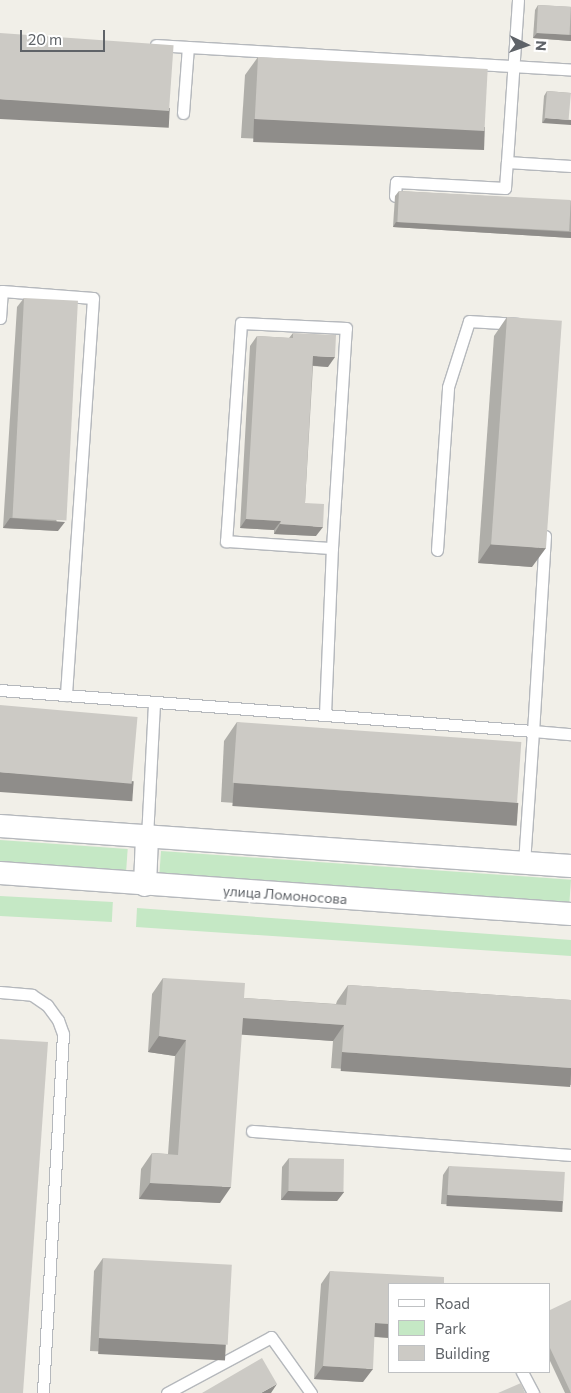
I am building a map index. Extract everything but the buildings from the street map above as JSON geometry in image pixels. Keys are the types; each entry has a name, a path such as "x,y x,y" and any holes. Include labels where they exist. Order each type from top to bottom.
{"street":[{"path":"0,826 147,838 571,866"},
{"path":"145,885 147,838"},
{"name":"улица Ломоносова","path":"0,874 571,914"}],"lane":[{"path":"395,196 396,182 505,188 518,0"},
{"path":"148,44 514,68 571,70"},
{"path":"183,112 188,47"},
{"path":"507,162 571,166"},
{"path":"0,318 2,291 93,298 66,695"},
{"path":"437,550 448,387 469,321 533,324"},
{"path":"325,714 332,548 346,328 241,323 226,541 332,548"},
{"path":"524,863 546,519"},
{"path":"0,690 571,734"},
{"path":"147,838 154,702"},
{"path":"0,992 32,995 47,1005 58,1020 63,1034 43,1393"},
{"path":"252,1132 571,1155"},
{"path":"167,1393 271,1337 310,1393"},
{"path":"523,1373 533,1393"}],"green space":[{"path":"0,840 128,849 126,872 0,863"},
{"path":"161,851 571,880 569,903 159,874"},
{"path":"0,896 113,902 112,922 0,916"},
{"path":"137,908 571,940 571,956 136,927"}]}
